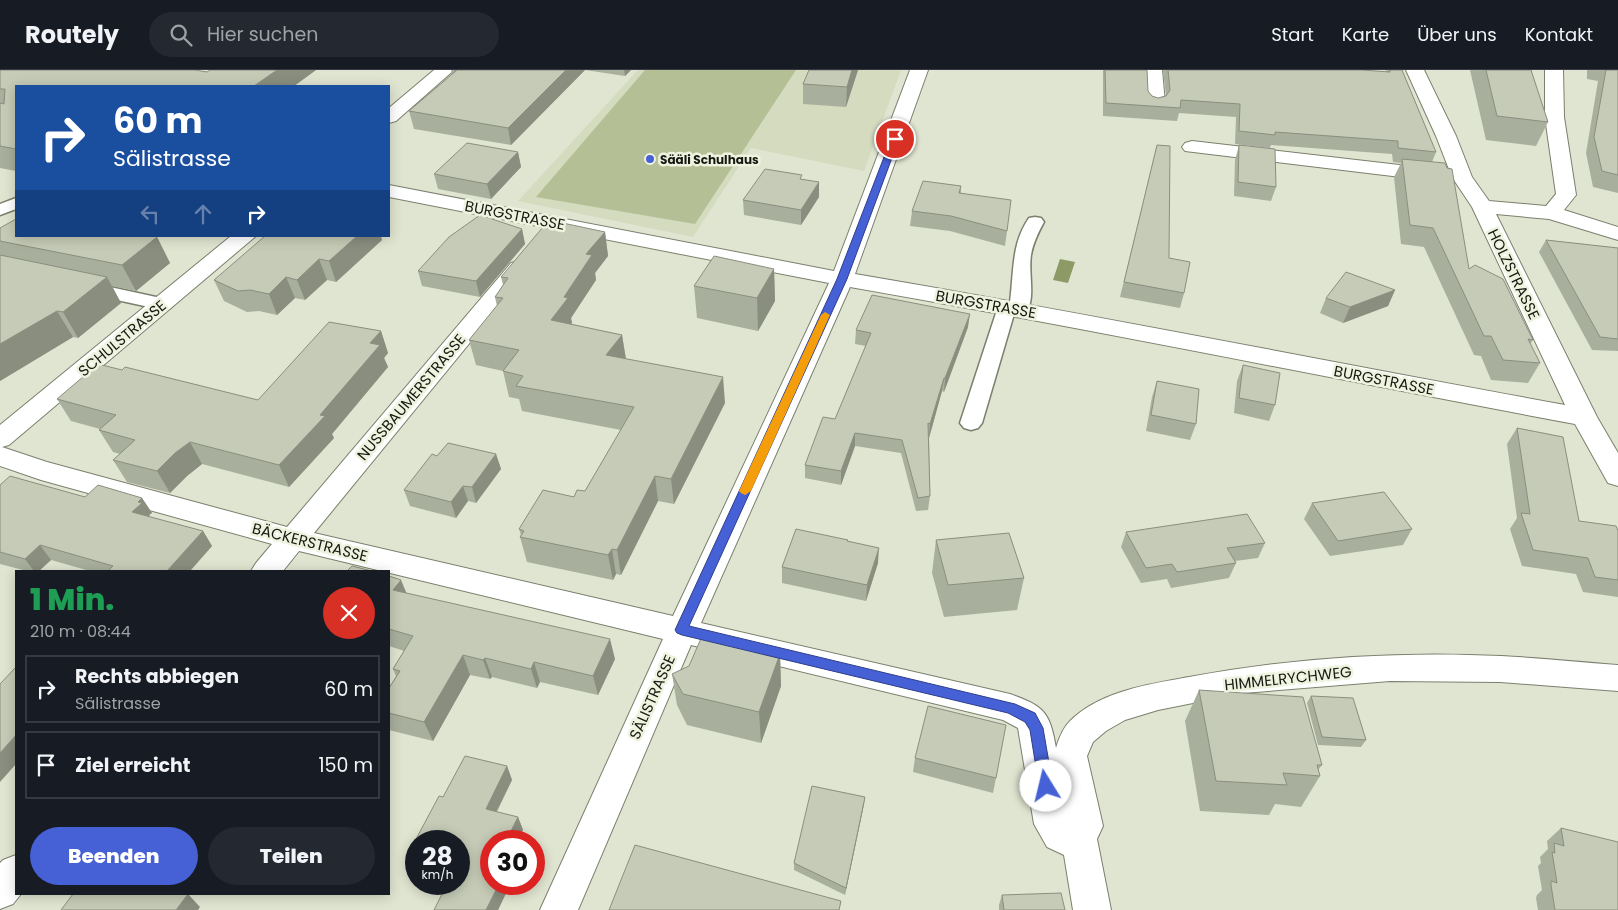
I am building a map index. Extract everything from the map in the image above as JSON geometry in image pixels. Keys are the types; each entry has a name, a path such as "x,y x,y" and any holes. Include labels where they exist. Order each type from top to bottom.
{"street":[{"path":"393,109 445,70"},
{"name":"SÄLISTRASSE","path":"559,910 682,630 842,279 920,70"},
{"path":"1153,70 1156,103"},
{"name":"HOLZSTRASSE","path":"1414,70 1446,136 1462,177 1482,207 1584,418 1618,476"},
{"path":"1551,213 1566,195 1555,125 1554,70"},
{"path":"1192,147 1376,169 1462,177"},
{"name":"BURGSTRASSE","path":"390,191 842,279 1013,308 1584,418"},
{"path":"1482,207 1551,213 1618,234"},
{"name":"NUSSBAUMERSTRASSE","path":"267,570 557,223"},
{"name":"SCHULSTRASSE","path":"0,439 244,237"},
{"name":"BÄCKERSTRASSE","path":"0,456 41,470 293,539 682,630"},
{"path":"682,630 1010,708 1030,718 1036,728 1056,834 1068,840 1079,839"},
{"name":"HIMMELRYCHWEG","path":"1092,910 1079,839 1085,826 1070,756 1081,732 1094,721 1108,713 1158,696 1243,680 1390,668 1500,669 1618,678"},
{"path":"0,891 15,873"}],"lane":[{"path":"0,210 15,203"},
{"path":"971,423 1022,283 1022,256 1027,238 1035,222"},
{"path":"67,284 163,304"}],"shaded area":[{"name":"Sääli Schulhaus","path":"638,70 901,70 864,171 751,148 693,237 518,201"},
{"name":"Sääli Schulhaus","path":"645,70 796,70 695,224 536,197"},
{"path":"1060,259 1075,262 1068,283 1053,280"}],"building":[{"path":"0,70 195,70 207,72 210,70 277,70 255,85 15,85 15,149 0,146 0,103 4,104 5,89 0,89"},
{"path":"457,70 566,70 508,128 409,111"},
{"path":"809,70 852,70 847,87 803,84"},
{"path":"1105,70 1147,70 1148,91 1152,96 1158,98 1166,96 1170,90 1168,70 1362,70 1390,72 1390,70 1402,70 1436,152 1398,148 1398,141 1275,132 1275,135 1239,131 1240,104 1181,100 1180,108 1106,103"},
{"path":"1486,70 1531,70 1548,122 1497,116"},
{"path":"1606,70 1618,70 1618,175 1602,171 1594,137"},
{"path":"467,143 518,152 487,184 434,174"},
{"path":"1157,145 1170,146 1169,258 1190,262 1184,293 1124,282"},
{"path":"1239,145 1275,149 1276,187 1238,182"},
{"path":"1402,159 1445,163 1447,168 1452,169 1469,269 1475,265 1503,279 1533,340 1528,339 1540,363 1503,360 1491,336 1484,336 1433,228 1410,225"},
{"path":"765,169 802,175 800,179 819,182 801,210 743,200"},
{"path":"923,181 961,186 959,193 1011,200 1007,231 951,216 912,211"},
{"path":"480,215 522,229 476,281 418,271 449,237"},
{"path":"15,220 15,237 157,237 122,265 0,241 0,228"},
{"path":"558,222 605,232 586,254 592,255 564,297 568,298 551,320 622,335 606,355 723,377 671,479 655,476 617,550 612,549 608,555 520,537 524,531 519,529 543,490 574,497 577,490 585,491 634,407 516,386 523,376 503,371 519,350 469,340 503,298 495,297 508,278 501,277 543,227 551,229"},
{"path":"264,237 356,237 329,261 319,259 297,280 286,277 269,294 250,290 238,291 214,280"},
{"path":"1546,240 1618,248 1618,339 1600,337"},
{"path":"0,255 107,277 63,312 57,311 0,344"},
{"path":"714,256 774,269 757,298 694,286"},
{"path":"1346,272 1395,290 1350,307 1326,298"},
{"path":"872,295 970,314 944,378 930,424 928,423 930,496 918,498 902,440 855,433 841,471 805,465 823,417 835,419 871,333 856,330"},
{"path":"329,322 381,331 370,343 380,345 320,415 325,416 279,465 190,442 175,453 157,471 113,460 135,440 99,430 116,415 57,399 98,364 122,370 125,367 258,400"},
{"path":"1243,365 1280,373 1275,405 1239,398"},
{"path":"1157,381 1199,389 1196,424 1151,415"},
{"path":"1517,428 1563,437 1579,521 1616,526 1618,531 1618,580 1595,577 1588,558 1533,550 1521,513 1530,514"},
{"path":"448,443 496,454 472,487 463,486 451,502 404,490 432,454 437,456"},
{"path":"10,476 85,497 98,485 142,498 138,502 142,503 132,512 203,531 168,570 109,570 113,566 40,545 25,559 0,552 0,485"},
{"path":"1384,492 1412,529 1338,541 1312,503"},
{"path":"1247,514 1265,543 1227,548 1236,563 1177,572 1172,564 1146,568 1126,532"},
{"path":"796,529 879,548 867,585 782,567"},
{"path":"1009,533 1024,578 948,585 936,540"},
{"path":"352,566 368,570 348,570"},
{"path":"390,576 401,580 393,590 610,639 593,676 534,662 531,669 463,655 424,722 390,713 390,686 400,671 393,669 413,636 390,629"},
{"path":"702,636 780,654 759,712 683,694 672,674 689,666"},
{"path":"15,668 15,736 0,753 0,684"},
{"path":"1199,690 1303,697 1322,765 1317,765 1320,776 1283,773 1287,785 1216,781"},
{"path":"1311,696 1353,698 1366,740 1322,737"},
{"path":"928,706 1006,725 996,778 915,758"},
{"path":"465,756 507,766 486,809 518,817 512,830 480,830 480,895 494,895 486,910 434,910 442,895 470,895 470,830 421,830 439,796 443,797"},
{"path":"812,786 865,797 846,888 794,863"},
{"path":"1561,828 1618,842 1618,910 1555,910 1551,881 1557,883 1552,852 1555,853 1554,843 1564,846"},
{"path":"635,845 841,901 839,910 609,910"},
{"path":"1061,893 1065,910 1004,910 1002,895"},
{"path":"72,895 187,895 176,910 61,910"}],"slow traffic":[{"path":"745,491 825,315"}],"place":[{"name":"Sääli Schulhaus","path":"650,159"}],"route":[{"path":"895,139 842,279 682,630 1010,708 1030,718 1036,728 1046,786"}]}
